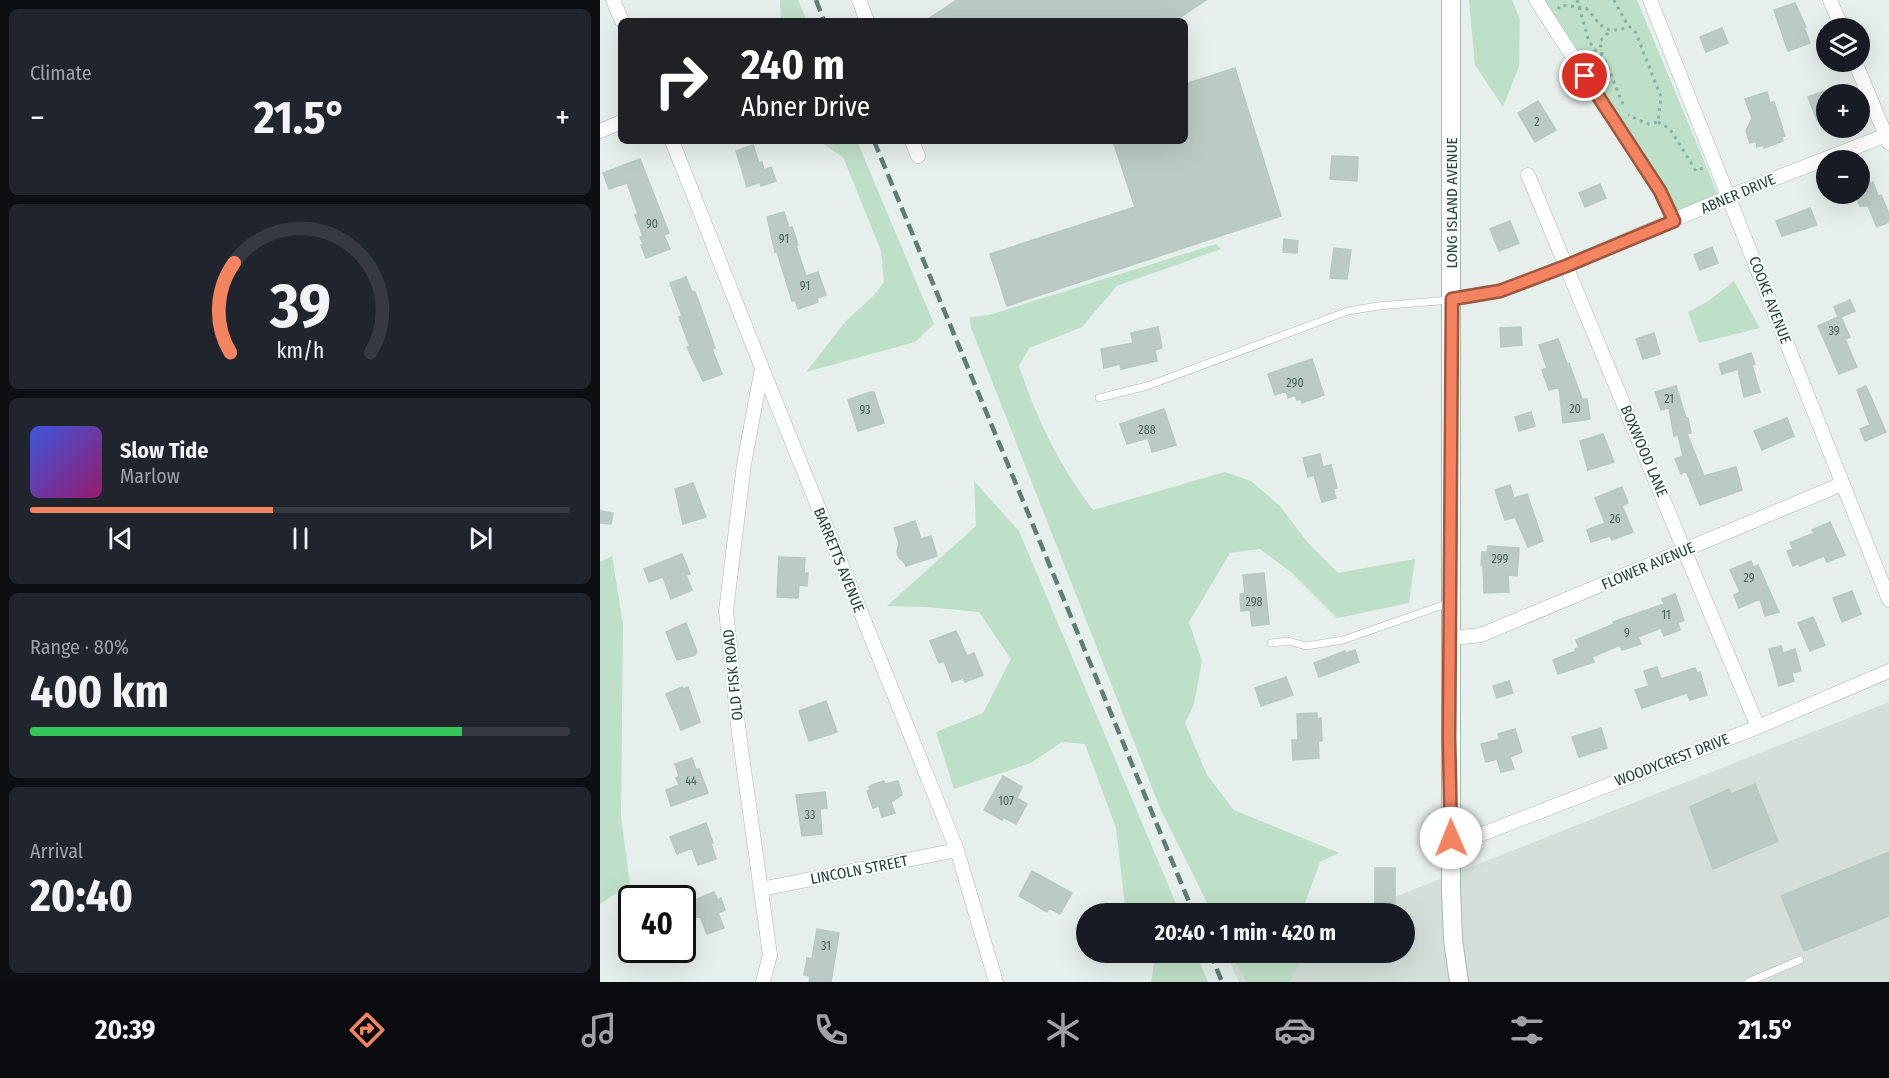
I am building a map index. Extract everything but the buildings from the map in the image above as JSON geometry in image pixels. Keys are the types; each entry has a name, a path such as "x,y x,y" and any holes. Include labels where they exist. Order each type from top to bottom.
{"street":[{"path":"613,0 621,18"},
{"path":"859,0 866,18"},
{"name":"LONG ISLAND AVENUE","path":"1451,0 1452,299 1449,738 1451,914 1459,982"},
{"path":"1536,0 1660,191 1674,221"},
{"name":"COOKE AVENUE","path":"1650,0 1889,600"},
{"path":"1830,0 1838,18"},
{"path":"1859,72 1888,137"},
{"path":"600,131 618,123"},
{"name":"ABNER DRIVE","path":"1452,299 1500,291 1566,266 1730,196 1888,137"},
{"name":"BARRETTS AVENUE","path":"673,144 957,850 996,982"},
{"path":"913,144 918,156"},
{"name":"BOXWOOD LANE","path":"1528,175 1758,727"},
{"name":"OLD FISK ROAD","path":"762,368 744,464 726,611 739,734 770,955 763,982"},
{"name":"FLOWER AVENUE","path":"1451,638 1481,635 1842,484"},
{"name":"WOODYCREST DRIVE","path":"1451,838 1477,836 1758,727 1889,671"},
{"name":"LINCOLN STREET","path":"762,889 957,850"}],"lane":[{"path":"1100,398 1147,386 1348,311 1452,299"},
{"path":"1271,643 1288,641 1306,646 1343,640 1451,602"},
{"path":"1748,982 1800,960"}],"path":[{"path":"1577,0 1588,38 1602,58 1629,116 1648,124 1658,122 1670,129 1696,171 1716,163"},
{"path":"1614,0 1618,10 1636,33 1661,97 1658,122"},
{"path":"1548,19 1561,5 1580,6 1586,8 1604,28 1610,31"},
{"path":"1602,58 1600,41 1610,31 1630,27"}],"shaded area":[{"path":"1889,702 1889,982 1239,982 1230,963 1415,963 1415,903 1379,903"}],"green space":[{"path":"780,0 798,0 806,18 781,18"},
{"path":"1469,0 1512,0 1520,20 1519,66 1503,107 1475,65"},
{"path":"1539,0 1637,0 1719,197 1673,213"},
{"path":"824,144 858,144 934,324 915,342 806,372 846,321 873,296 884,282 881,251 843,157"},
{"path":"1216,244 1221,249 1117,286 1082,327 1029,348 1019,366 1050,441 1070,477 1093,510 1225,472 1251,481 1280,506 1308,543 1338,573 1415,559 1409,603 1337,618 1292,573 1260,549 1230,553 1189,622 1202,661 1194,704 1185,723 1207,775 1234,810 1339,853 1320,862 1305,903 1207,903 1160,808 971,328 970,317 989,315"},
{"path":"1734,281 1760,328 1699,343 1688,312 1707,302"},
{"path":"974,481 1019,531 1176,903 1125,903 1116,828 1085,744 1062,742 1031,763 954,789 936,732 983,713 1011,659 979,612 887,606 976,526"},
{"path":"612,556 623,624 621,816 630,884 618,885 618,892 600,904 600,562"},
{"path":"1154,963 1200,963 1208,982 1151,982"},
{"path":"1236,963 1300,963 1289,982 1246,982"}],"railway":[{"path":"816,0 823,18"},
{"path":"875,144 1189,903"},
{"path":"1214,963 1222,982"}],"route":[{"path":"1451,838 1449,738 1452,299 1500,291 1674,221 1668,204 1585,76"}]}
